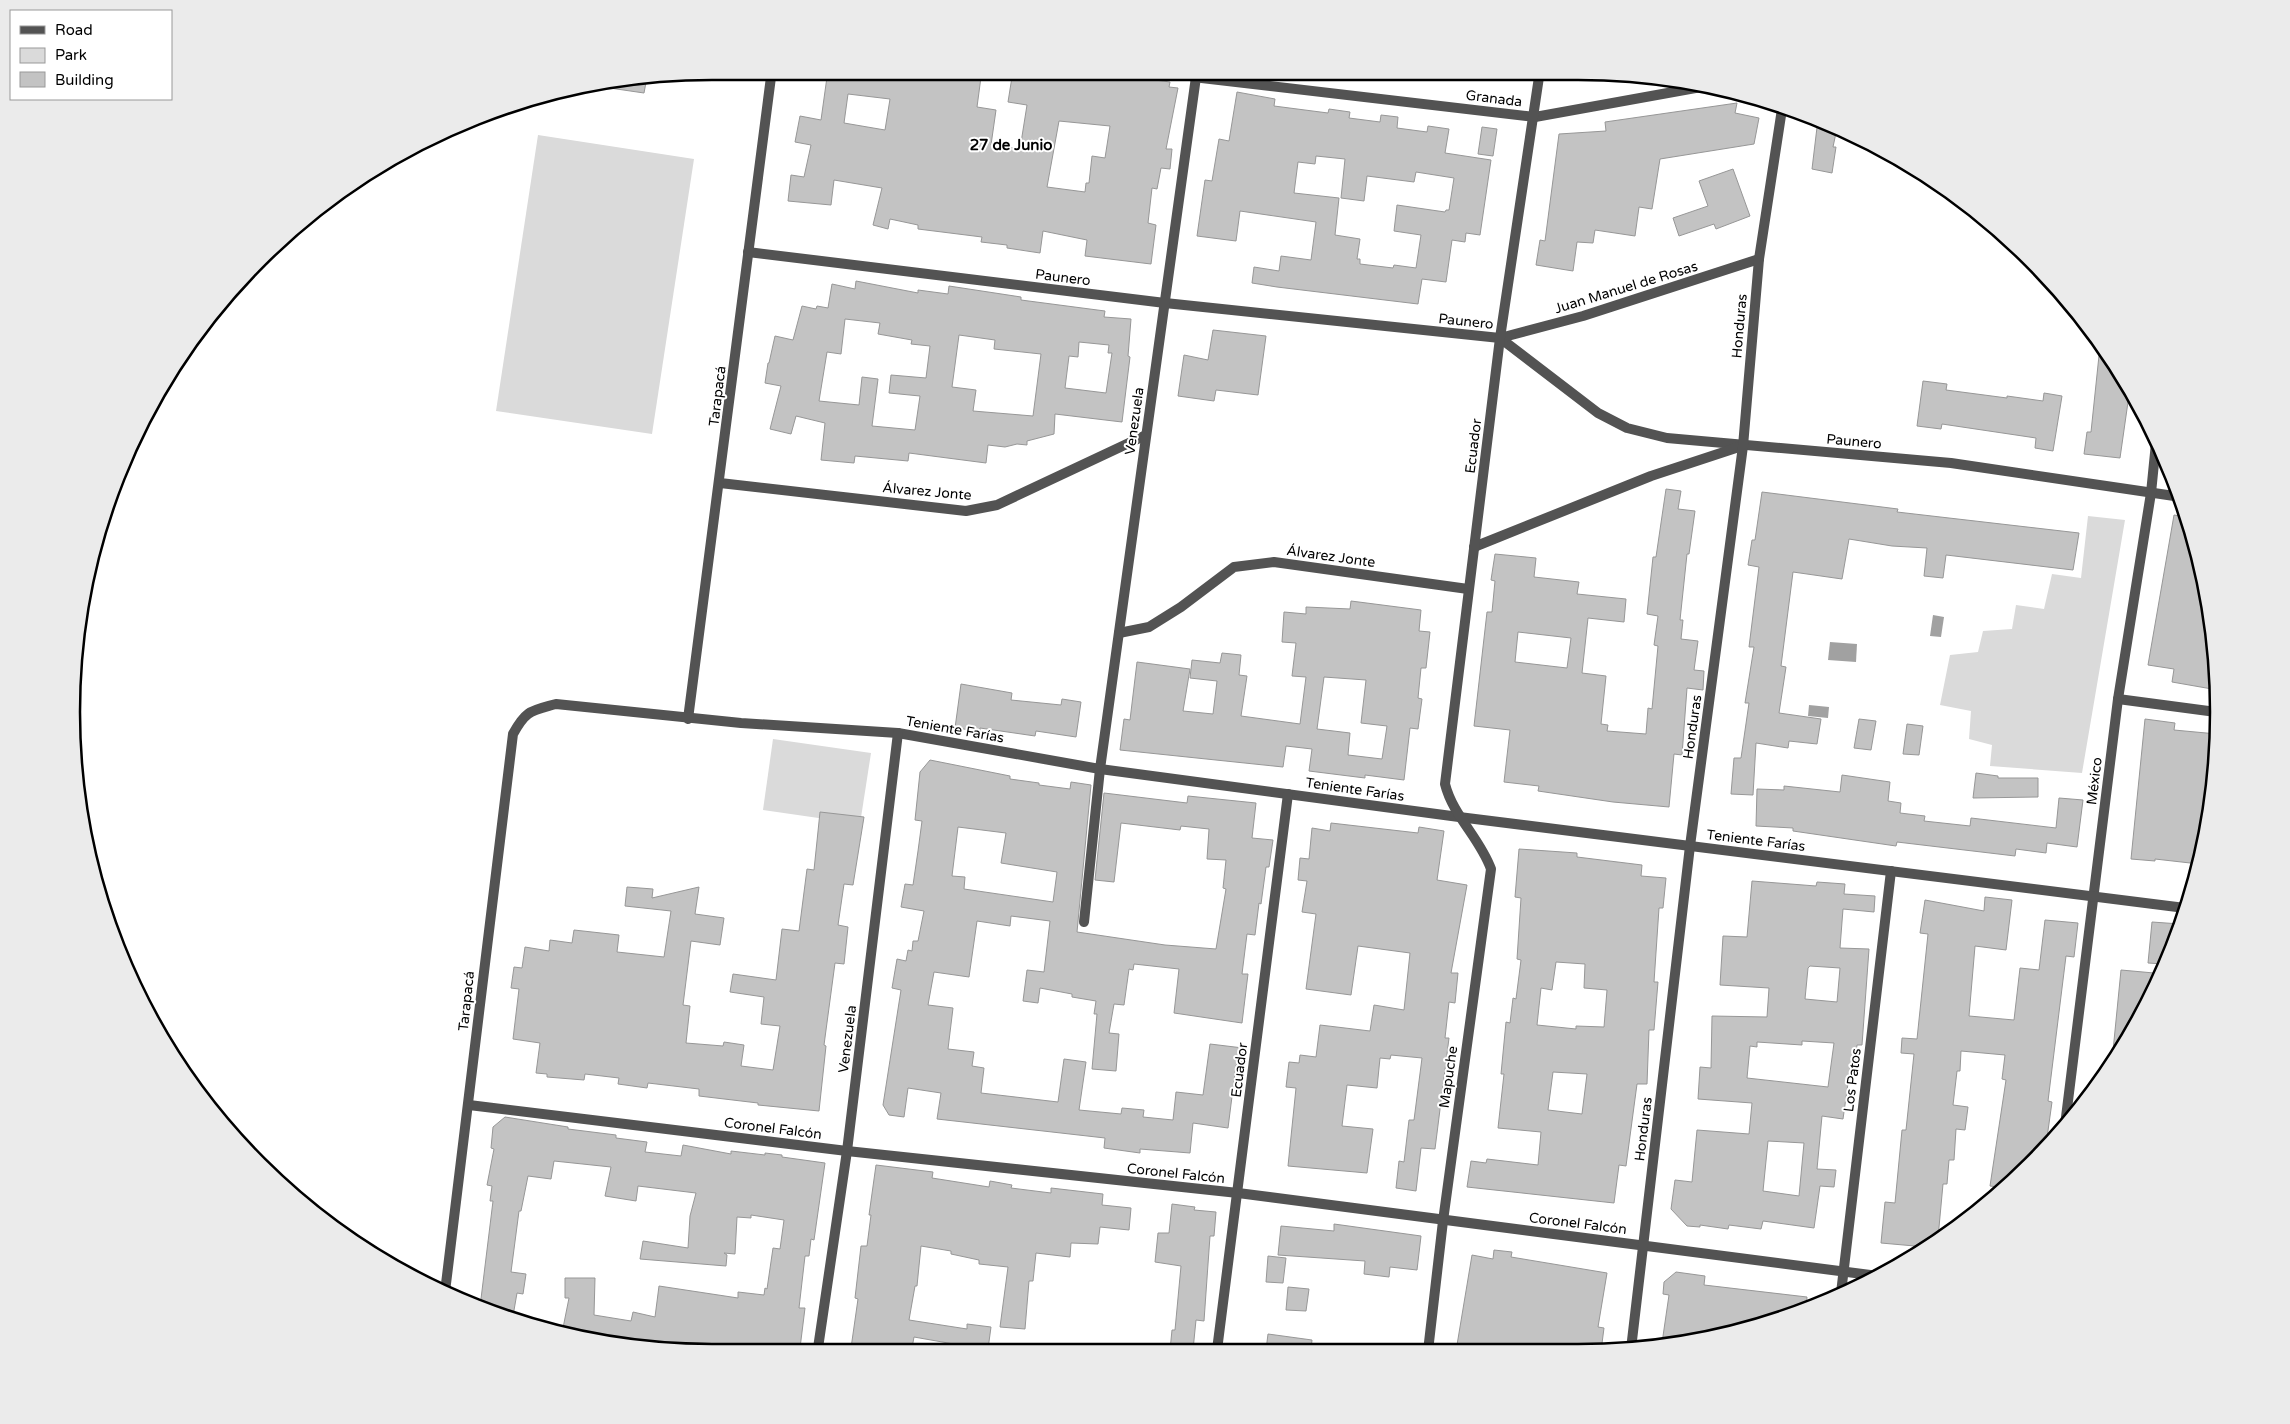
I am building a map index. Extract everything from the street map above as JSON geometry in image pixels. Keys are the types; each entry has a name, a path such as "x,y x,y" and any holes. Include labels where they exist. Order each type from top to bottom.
{"street":[{"name":"Tarapacá","path":"688,719 771,80"},
{"name":"Venezuela","path":"1084,922 1100,769 1195,80"},
{"name":"Granada","path":"1220,80 1535,117 1687,90"},
{"name":"Ecuador","path":"1459,817 1449,798 1445,784 1500,338 1535,117 1539,80"},
{"name":"Honduras","path":"1632,1342 1690,846 1743,446 1759,259 1781,114"},
{"name":"Paunero","path":"748,252 1165,303 1500,338 1598,413 1627,428 1667,438 1951,463 2171,496"},
{"name":"Juan Manuel de Rosas","path":"1500,338 1583,316 1759,259"},
{"name":"Álvarez Jonte","path":"720,483 966,511 997,505 1146,435"},
{"path":"1474,547 1651,476 1743,446"},
{"name":"México","path":"2066,1112 2118,699 2151,493 2155,454"},
{"name":"Álvarez Jonte","path":"1119,633 1149,627 1181,608 1234,567 1252,563 1274,562 1468,589"},
{"path":"2118,699 2210,711"},
{"name":"Teniente Farías","path":"523,716 535,710 556,704 688,719 898,733 1100,769 1459,817 2178,907"},
{"name":"Tarapacá","path":"446,1285 469,1105 490,909 513,734 523,716"},
{"name":"Venezuela","path":"819,1344 847,1151 898,733"},
{"name":"Ecuador","path":"1219,1344 1288,794"},
{"name":"Mapuche","path":"1429,1344 1443,1220 1491,869 1485,852 1459,817"},
{"name":"Los Patos","path":"1842,1286 1891,871"},
{"name":"Coronel Falcón","path":"469,1105 847,1151 1238,1193 1643,1244 1866,1275"}],"green space":[{"path":"538,135 694,159 652,434 496,411"},
{"path":"2088,516 2125,520 2082,773 1990,766 1992,745 1969,739 1971,711 1940,705 1950,655 1978,652 1983,631 2012,629 2016,605 2044,609 2052,574 2081,578"},
{"path":"773,739 871,753 860,824 763,810"}],"shaded area":[{"path":"1933,615 1944,617 1941,637 1930,636"},
{"path":"1830,642 1857,644 1856,662 1828,660"},
{"path":"1809,705 1829,707 1828,718 1808,716"}],"building":[{"path":"827,80 981,80 977,107 996,110 991,145 1020,149 1027,105 1008,102 1012,80 1155,80 1170,82 1169,87 1178,88 1166,149 1172,149 1170,169 1161,168 1157,189 1152,188 1148,223 1156,225 1151,264 1085,256 1087,240 1043,231 1040,253 1007,248 1007,245 981,242 982,237 918,229 918,225 890,219 888,229 873,225 882,188 834,180 831,205 788,201 791,175 804,177 811,145 795,142 800,116 821,120","holes":["848,94 890,99 885,130 844,123","1059,121 1110,126 1105,158 1092,156 1089,183 1086,183 1085,192 1047,187"]},
{"path":"646,83 644,93 611,88"},
{"path":"1237,92 1275,99 1274,106 1328,113 1329,109 1350,112 1349,118 1380,122 1381,115 1398,117 1397,128 1427,132 1428,126 1449,129 1445,153 1491,160 1480,235 1466,233 1465,242 1452,240 1446,282 1422,279 1418,304 1252,283 1254,267 1279,271 1281,256 1311,260 1316,222 1240,211 1236,241 1197,236 1205,180 1212,181 1219,139 1229,141","holes":["1316,156 1345,159 1341,198 1364,201 1367,176 1414,182 1416,172 1454,178 1449,210 1445,212 1397,205 1394,231 1421,235 1416,268 1394,265 1393,268 1360,264 1360,259 1357,259 1360,239 1335,235 1339,198 1294,193 1298,162 1315,164"]},
{"path":"1737,103 1735,113 1759,118 1754,144 1660,159 1652,209 1639,207 1635,236 1595,230 1593,243 1577,242 1573,271 1536,265 1540,240 1545,241 1559,134 1606,131 1605,122"},
{"path":"1482,127 1497,129 1493,156 1478,154"},
{"path":"1817,127 1836,135 1833,147 1836,147 1832,173 1812,169"},
{"path":"1733,169 1750,216 1716,229 1714,224 1679,236 1673,218 1708,206 1699,181"},
{"path":"856,281 918,293 918,290 948,294 949,286 1021,297 1021,300 1105,311 1104,317 1131,319 1128,356 1130,357 1122,422 1055,414 1054,434 1027,441 1027,445 1017,444 1005,447 988,445 986,463 909,453 908,461 855,456 854,463 821,460 825,423 796,416 791,434 770,429 781,386 765,383 768,363 775,336 793,340 802,306 816,309 817,306 828,308 832,284 855,289","holes":["845,319 880,323 878,334 912,340 911,344 930,346 926,378 891,375 889,393 920,396 915,430 872,426 878,379 862,377 859,405 819,401 827,352 841,354","959,335 995,340 994,349 1041,354 1033,416 973,411 976,390 952,387","1079,342 1109,345 1108,353 1112,353 1106,393 1065,388 1069,356 1078,357"]},
{"path":"1213,330 1266,336 1258,395 1216,390 1214,401 1178,396 1184,355 1208,360"},
{"path":"2099,355 2128,402 2120,458 2084,454 2087,432 2091,432"},
{"path":"1923,381 1947,384 1946,390 2007,398 2007,396 2043,401 2044,393 2062,396 2053,451 2035,448 2036,438 1942,424 1941,429 1917,426"},
{"path":"1666,489 1681,491 1678,509 1695,511 1689,554 1687,554 1680,620 1683,620 1681,639 1698,641 1694,670 1704,671 1703,690 1687,688 1682,755 1674,754 1669,807 1613,802 1538,791 1539,786 1504,782 1510,730 1474,726 1487,612 1492,612 1495,581 1491,580 1495,554 1536,558 1534,577 1579,582 1577,594 1626,599 1624,622 1588,618 1582,673 1606,676 1601,724 1608,725 1607,731 1646,734 1648,708 1652,709 1658,646 1654,645 1658,616 1647,614 1653,557 1656,557","holes":["1518,632 1571,638 1567,668 1515,662"]},
{"path":"1762,492 1898,509 1897,512 2079,533 2073,570 1946,555 1943,578 1924,576 1927,548 1892,546 1849,539 1842,579 1793,572 1781,666 1786,667 1779,713 1821,719 1817,744 1789,741 1788,748 1756,743 1753,795 1731,794 1734,758 1741,758 1749,703 1745,703 1754,647 1749,647 1759,567 1748,565 1752,540 1755,540"},
{"path":"2174,515 2178,516 2198,589 2205,630 2209,689 2172,682 2174,669 2148,665"},
{"path":"1351,601 1421,610 1419,631 1430,632 1426,668 1421,668 1418,698 1422,699 1418,729 1410,728 1404,780 1365,775 1365,778 1309,771 1312,749 1286,746 1283,767 1120,750 1124,719 1130,720 1137,662 1190,669 1183,711 1213,714 1217,681 1190,678 1192,660 1220,663 1222,653 1241,655 1239,675 1247,676 1241,716 1300,724 1306,677 1292,676 1296,643 1282,642 1284,612 1306,614 1306,607 1350,609","holes":["1324,677 1366,680 1361,723 1387,726 1382,759 1348,755 1350,733 1317,729"]},
{"path":"961,684 1012,693 1011,700 1061,705 1062,699 1081,702 1076,737 1036,731 1035,736 980,728 980,731 955,728"},
{"path":"1859,719 1876,721 1871,750 1854,748"},
{"path":"2145,719 2175,723 2174,730 2209,733 2205,794 2191,863 2155,859 2155,861 2131,859"},
{"path":"1907,724 1923,726 1919,755 1903,754"},
{"path":"930,760 1010,776 1010,779 1039,783 1039,785 1070,789 1071,782 1091,785 1077,932 1165,945 1216,949 1226,889 1223,888 1226,860 1207,859 1209,829 1181,826 1180,830 1121,823 1114,882 1095,880 1104,793 1187,803 1188,796 1256,803 1252,838 1273,840 1269,867 1266,867 1261,904 1259,903 1255,935 1247,934 1242,974 1248,974 1242,1023 1174,1013 1179,969 1134,964 1133,970 1129,969 1124,1005 1114,1004 1109,1033 1119,1034 1116,1071 1092,1069 1097,1014 1094,1014 1096,1001 1072,997 1072,994 1040,988 1038,1003 1023,1001 1027,970 1044,972 1050,921 1011,916 1010,926 977,921 969,977 934,972 928,1005 953,1008 948,1049 974,1052 972,1066 984,1068 981,1093 1058,1102 1064,1059 1086,1062 1079,1110 1121,1114 1122,1108 1144,1110 1143,1117 1173,1120 1176,1092 1203,1095 1210,1044 1243,1048 1241,1066 1236,1065 1228,1128 1193,1123 1190,1153 1140,1149 1140,1153 1104,1148 1105,1138 937,1119 941,1093 908,1088 904,1117 889,1115 883,1105 901,990 892,988 897,959 906,961 908,950 912,951 913,941 918,941 924,911 901,907 905,884 913,885 918,851 922,821 915,820 920,772","holes":["958,827 1006,833 1001,863 1057,872 1053,902 964,889 965,877 952,876"]},
{"path":"1976,773 1998,776 1998,778 2038,778 2038,797 1973,798"},
{"path":"1842,775 1890,782 1888,801 1901,803 1900,813 1925,816 1924,821 1970,826 1971,818 2056,828 2059,798 2083,800 2077,847 2047,843 2046,853 2016,849 2015,856 1897,842 1896,846 1793,831 1793,828 1756,826 1757,789 1784,790 1784,786 1840,792"},
{"path":"820,812 864,817 853,885 844,884 838,925 848,927 844,964 835,963 824,1045 826,1046 819,1111 758,1105 758,1103 699,1096 699,1089 648,1083 647,1088 618,1084 619,1078 585,1074 584,1080 547,1077 547,1074 536,1073 540,1043 513,1039 519,989 511,988 514,967 522,968 525,947 549,951 550,940 572,943 574,930 619,935 617,952 664,957 671,911 625,906 627,887 653,889 652,898 699,887 695,914 724,918 720,945 691,941 683,1005 690,1006 686,1043 723,1046 724,1042 744,1045 741,1066 773,1070 780,1026 761,1024 764,997 730,992 733,974 776,980 782,929 799,931 807,869 814,870"},
{"path":"1331,823 1418,833 1419,827 1444,831 1437,880 1467,885 1451,973 1458,973 1455,1003 1449,1002 1445,1038 1449,1038 1435,1149 1421,1148 1416,1191 1396,1188 1399,1161 1404,1162 1409,1120 1414,1120 1422,1058 1391,1055 1390,1059 1380,1058 1377,1088 1347,1085 1342,1126 1373,1129 1367,1173 1288,1166 1296,1088 1286,1087 1289,1062 1299,1063 1300,1055 1316,1057 1320,1025 1370,1031 1374,1005 1404,1010 1410,953 1358,946 1351,995 1306,989 1316,914 1302,912 1307,881 1298,880 1300,858 1309,859 1312,828 1330,831"},
{"path":"1519,849 1577,853 1577,857 1642,865 1641,876 1666,878 1663,908 1659,908 1654,982 1658,982 1654,1030 1649,1030 1647,1084 1637,1084 1626,1166 1619,1165 1614,1203 1467,1187 1471,1161 1486,1163 1487,1159 1538,1165 1541,1132 1498,1128 1504,1074 1501,1074 1506,1022 1510,1023 1513,998 1516,999 1521,960 1517,959 1521,898 1515,897","holes":["1556,962 1585,964 1584,988 1607,990 1604,1027 1576,1026 1576,1029 1537,1025 1541,988 1552,990","1553,1072 1587,1074 1582,1114 1548,1110"]},
{"path":"1752,881 1816,886 1817,882 1845,884 1844,894 1875,896 1874,912 1843,909 1840,948 1869,949 1862,1045 1857,1045 1855,1062 1851,1062 1843,1119 1822,1116 1817,1169 1836,1170 1834,1187 1820,1186 1814,1228 1763,1221 1761,1229 1729,1225 1728,1229 1700,1225 1700,1227 1687,1226 1671,1209 1675,1180 1692,1182 1697,1130 1749,1134 1752,1103 1698,1099 1700,1067 1711,1068 1712,1016 1767,1017 1769,988 1720,985 1723,936 1747,937","holes":["1810,966 1840,968 1837,1002 1805,999 1808,968","1802,1041 1834,1043 1828,1087 1747,1078 1750,1046 1757,1047 1757,1042 1802,1045","1768,1141 1804,1143 1799,1196 1763,1191"]},
{"path":"1985,897 2012,900 2006,950 1975,946 1969,1016 2014,1020 2020,968 2039,970 2045,920 2078,923 2074,957 2066,956 2048,1101 2052,1102 2047,1135 1995,1187 1990,1186 2006,1080 2002,1079 2005,1055 1961,1051 1960,1071 1957,1071 1953,1105 1968,1107 1965,1130 1956,1129 1954,1160 1949,1160 1947,1184 1943,1184 1939,1230 1915,1246 1881,1243 1885,1202 1895,1203 1902,1130 1906,1130 1914,1054 1901,1053 1902,1038 1917,1039 1928,934 1920,933 1925,900 1984,911"},
{"path":"2152,922 2173,923 2158,964 2148,963"},
{"path":"2121,970 2154,973 2145,992 2113,1046"},
{"path":"505,1117 568,1127 568,1129 616,1135 616,1138 647,1142 645,1152 681,1156 683,1145 731,1154 731,1151 765,1155 765,1153 825,1163 814,1240 811,1239 809,1256 805,1256 799,1308 805,1308 800,1344 671,1343 630,1339 563,1326 569,1298 565,1298 565,1278 595,1278 594,1315 631,1321 633,1312 655,1317 659,1286 738,1298 738,1292 764,1295 765,1288 767,1289 773,1248 780,1249 784,1220 751,1215 751,1218 737,1217 735,1254 724,1253 727,1255 726,1266 640,1259 643,1241 688,1248 690,1216 696,1193 638,1186 636,1201 605,1196 611,1167 554,1161 551,1179 528,1176 521,1211 519,1211 511,1272 526,1274 523,1294 517,1293 514,1311 481,1300 493,1201 490,1201 492,1186 487,1185 494,1149 491,1148 493,1127"},
{"path":"876,1165 933,1172 932,1178 989,1187 990,1181 1012,1185 1011,1188 1051,1193 1051,1188 1103,1194 1102,1205 1131,1208 1129,1230 1100,1227 1098,1244 1071,1243 1070,1257 1036,1253 1033,1281 1029,1281 1025,1329 1000,1327 1008,1267 979,1264 979,1260 951,1254 951,1251 921,1246 917,1286 915,1286 909,1320 967,1329 967,1324 991,1327 989,1344 954,1344 914,1337 913,1344 852,1344 858,1299 855,1298 861,1246 867,1246 871,1215 869,1215"},
{"path":"1172,1204 1195,1207 1194,1210 1216,1212 1214,1236 1210,1236 1204,1321 1196,1320 1194,1344 1171,1344 1172,1330 1175,1330 1181,1266 1155,1262 1158,1233 1169,1233"},
{"path":"1334,1224 1421,1236 1417,1270 1390,1267 1389,1277 1364,1274 1365,1261 1278,1255 1281,1226 1334,1231"},
{"path":"1494,1250 1512,1252 1511,1257 1607,1273 1598,1327 1604,1328 1602,1343 1457,1344 1472,1255 1493,1259"},
{"path":"1268,1256 1286,1258 1283,1283 1266,1282"},
{"path":"1676,1272 1705,1276 1704,1285 1807,1297 1807,1301 1742,1322 1663,1339 1669,1295 1663,1294 1664,1282"},
{"path":"1288,1287 1309,1289 1306,1311 1286,1310"},
{"path":"1268,1334 1312,1340 1312,1344 1267,1344"}],"district":[{"name":"27 de Junio","path":"1011,145"}]}
